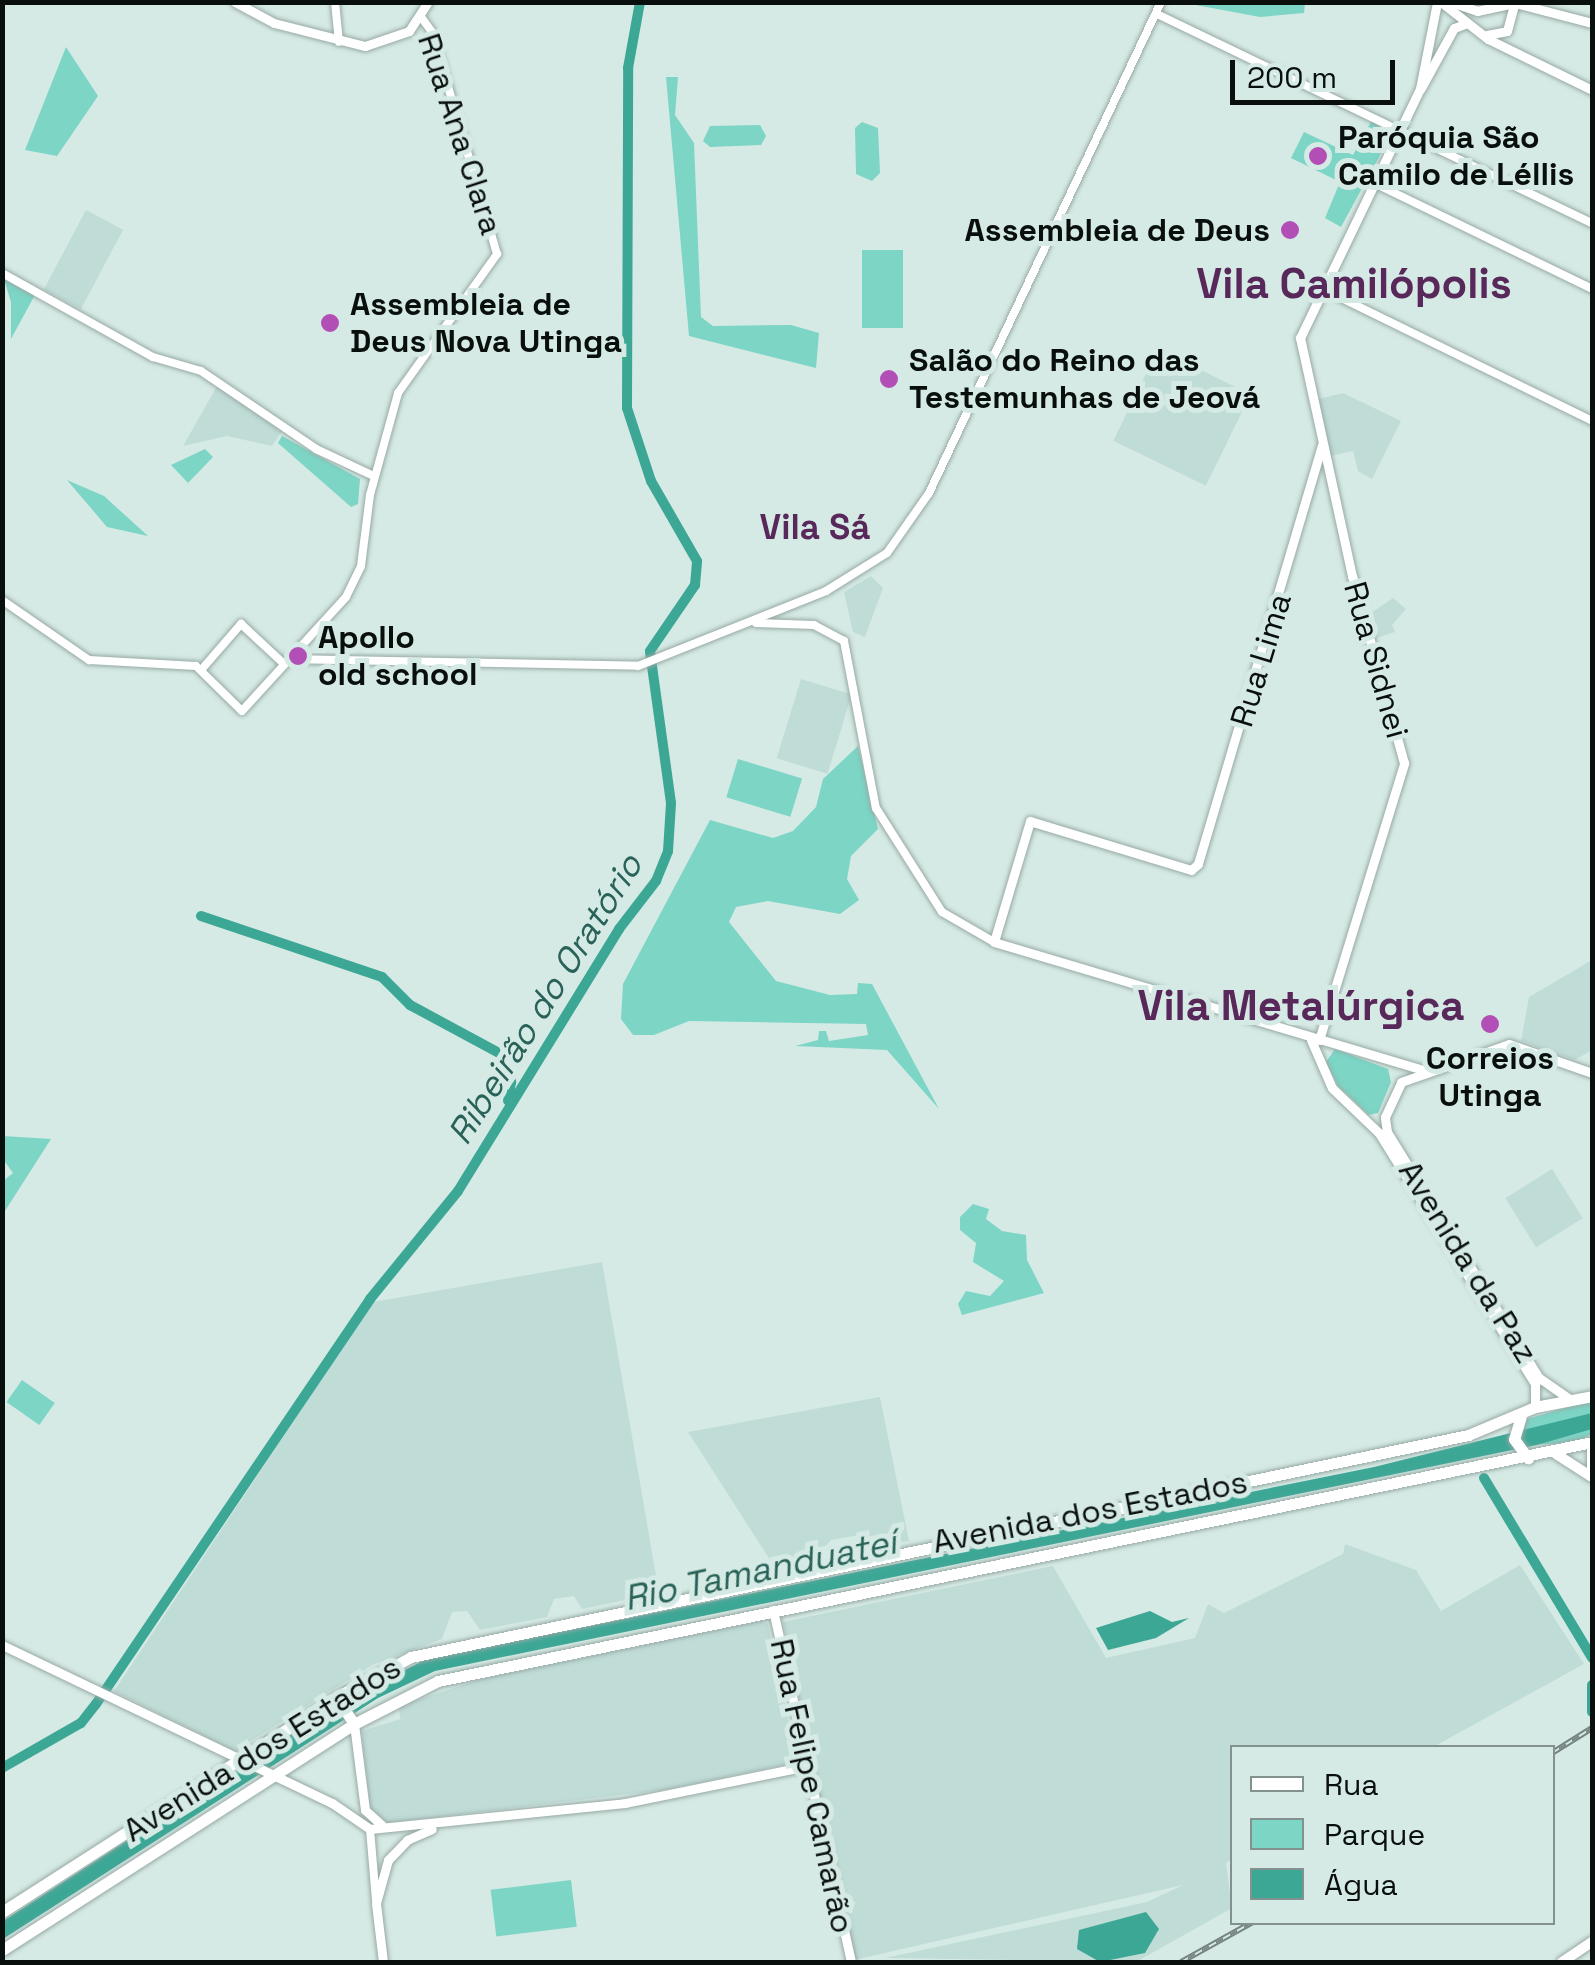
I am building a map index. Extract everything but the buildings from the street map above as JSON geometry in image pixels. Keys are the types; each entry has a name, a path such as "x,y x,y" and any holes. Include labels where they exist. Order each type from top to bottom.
{"highway":[{"name":"Avenida dos Estados","path":"2,1912 411,1657 478,1638 1468,1435 1535,1407 1592,1396"},
{"path":"1522,1413 1514,1434 1518,1448 1528,1458"},
{"name":"Avenida dos Estados","path":"2,1950 352,1721 451,1677 1592,1444"},
{"path":"338,1700 352,1721"}],"main road":[{"path":"235,2 274,23 339,42 380,44 401,37 428,2"},
{"path":"1439,2 1484,35 1592,90"},
{"path":"1426,75 1439,2"},
{"path":"1452,2 1512,18"},
{"path":"1484,35 1505,34 1515,3"},
{"path":"1492,10 1515,3 1592,23"},
{"path":"1322,289 1426,75 1450,35 1465,24"},
{"path":"1435,28 1450,35"},
{"name":"Rua Sidnei","path":"1314,1040 1404,763 1323,473 1322,445 1301,333 1322,289"},
{"name":"Rua Lima","path":"994,942 1030,821 1190,870 1200,859 1323,473 1317,459 1322,445"},
{"path":"994,942 1424,1070"},
{"name":"Avenida da Paz","path":"1314,1040 1337,1095 1368,1120 1534,1384 1535,1407"},
{"path":"1395,1087 1424,1070 1509,1044 1590,1074"},
{"path":"1323,1064 1336,1045"},
{"path":"1368,1120 1385,1114 1395,1087 1389,1061"},
{"name":"Avenida da Paz","path":"1385,1114 1388,1132 1539,1378 1568,1398"},
{"path":"1592,1444 1592,1469"},
{"path":"1556,1454 1592,1477"},
{"name":"Rua Felipe Camarão","path":"774,1610 851,1962"},
{"path":"2,1645 332,1803 370,1830 662,1798 807,1766"},
{"path":"352,1721 364,1802 372,1820 392,1828"},
{"path":"332,1803 355,1808 364,1802"},
{"path":"356,1830 358,1818"},
{"path":"384,1962 376,1903 388,1860 406,1840 459,1823"},
{"path":"404,1827 406,1840"},
{"path":"372,1858 388,1860"},
{"path":"1562,1962 1592,1942"}],"street":[{"path":"336,2 339,42"},
{"path":"2,600 89,660 202,669 241,624 287,662 642,666 785,610 887,553 922,506 1161,2"},
{"path":"1158,14 1592,223"},
{"name":"Rua Ana Clara","path":"202,669 242,711 355,581 374,476 404,381 496,254 432,32 420,17"},
{"path":"1374,183 1592,289"},
{"path":"2,273 162,359 201,370 316,449 374,476"},
{"path":"1322,289 1592,421"},
{"path":"778,622 785,610"},
{"path":"756,623 814,625 844,641 876,808 947,917 994,942"},
{"path":"370,1830 376,1903"}],"shaded area":[{"path":"86,210 123,230 81,309 44,289"},
{"path":"1158,349 1251,394 1206,486 1113,441"},
{"path":"217,386 282,431 272,446 227,436 183,446"},
{"path":"1343,393 1401,421 1372,479 1358,471 1353,451 1330,456 1318,399"},
{"path":"871,576 883,588 865,637 853,632 844,592"},
{"path":"1393,598 1406,609 1392,625 1395,632 1376,638 1368,615"},
{"path":"801,679 852,694 827,774 777,758"},
{"path":"1592,960 1592,1050 1575,1060 1521,1041 1529,997"},
{"path":"1552,1169 1583,1218 1536,1247 1505,1198"},
{"path":"602,1262 659,1593 582,1609 574,1596 554,1599 547,1617 480,1630 467,1611 452,1612 442,1639 372,1665 235,1751 114,1691 373,1302"},
{"path":"880,1397 909,1541 868,1545 865,1534 831,1540 819,1555 774,1566 688,1432"},
{"path":"1345,1544 1416,1570 1441,1611 1520,1565 1584,1664 1437,1745 1230,1745 1230,1860 1226,1863 1230,1909 1136,1962 885,1958 1147,1902 1183,1885 854,1960 783,1622 1053,1566 1106,1658 1195,1638 1208,1604 1224,1613 1343,1554"},
{"path":"761,1621 768,1624 797,1762 663,1790 388,1823 370,1808 362,1731 400,1719 399,1706 481,1679"}],"green space":[{"path":"1185,3 1305,3 1304,13 1260,17"},
{"path":"66,47 98,96 57,156 25,150"},
{"path":"666,77 678,77 675,115 694,143 701,317 713,326 791,325 819,333 816,368 689,336"},
{"path":"1372,120 1391,135 1341,227 1325,218 1340,182 1291,158 1304,132 1353,155"},
{"path":"862,122 878,128 880,173 872,181 856,174 855,128"},
{"path":"760,125 766,136 761,145 710,147 703,141 710,126"},
{"path":"862,250 903,250 903,328 862,328"},
{"path":"3,276 37,291 11,339 11,302"},
{"path":"282,436 360,479 358,504 351,507 278,443"},
{"path":"205,449 213,457 188,483 171,465"},
{"path":"67,480 104,496 148,536 107,527"},
{"path":"858,746 878,829 851,856 847,879 859,900 840,914 768,901 736,907 729,922 776,981 830,995 857,994 858,983 872,984 939,1109 887,1050 795,1046 818,1040 819,1031 826,1031 829,1041 868,1035 866,1024 689,1021 654,1035 633,1035 621,1019 623,984 710,820 773,838 793,831 816,807 823,779"},
{"path":"738,759 802,779 790,817 726,797"},
{"path":"1335,1049 1388,1069 1391,1082 1378,1113 1369,1115 1338,1086 1326,1062"},
{"path":"3,1136 51,1139 3,1214 3,1181 13,1173 3,1159"},
{"path":"973,1204 989,1209 986,1219 1002,1231 1026,1235 1027,1260 1044,1293 962,1315 958,1304 966,1291 990,1296 1004,1281 973,1262 976,1243 960,1230 960,1217"},
{"path":"22,1380 55,1403 39,1425 7,1402"},
{"path":"1592,1400 1592,1434 1573,1443 1523,1445 1524,1420"},
{"path":"571,1880 577,1927 496,1937 491,1890"}],"water":[{"path":"1592,1413 1592,1429 1537,1445 435,1671 378,1698 3,1939 3,1921 347,1698 427,1659 1374,1467"},
{"path":"1150,1611 1172,1622 1189,1618 1156,1638 1108,1650 1096,1628"},
{"path":"1146,1912 1159,1929 1145,1953 1100,1962 1077,1949 1079,1930"}],"waterway":[{"name":"Ribeirão do Oratório","path":"2,1768 81,1723 96,1704 370,1299 458,1191 619,929 656,881 668,851 671,803 650,651 695,585 697,561 651,481 627,408 628,68 640,2"},
{"path":"201,916 382,977 410,1005 501,1054 511,1082 508,1101"},
{"path":"1484,1478 1592,1658"},
{"path":"1592,1685 1592,1712"}],"railway":[{"path":"1555,1751 1592,1728"},
{"path":"1181,1962 1248,1925"}],"place":[{"name":"Paróquia São Camilo de Léllis","path":"1318,156"},
{"name":"Assembleia de Deus","path":"1290,230"},
{"name":"Assembleia de Deus Nova Utinga","path":"330,323"},
{"name":"Salão do Reino das Testemunhas de Jeová","path":"889,379"},
{"name":"Apollo old school","path":"298,656"},
{"name":"Correios Utinga","path":"1490,1024"}],"district":[{"name":"Vila Camilópolis","path":"1354,284"},
{"name":"Vila Sá","path":"815,527"},
{"name":"Vila Metalúrgica","path":"1301,1006"}],"water label":[{"name":"Rio Tamanduateí","path":"760,1570"}]}
